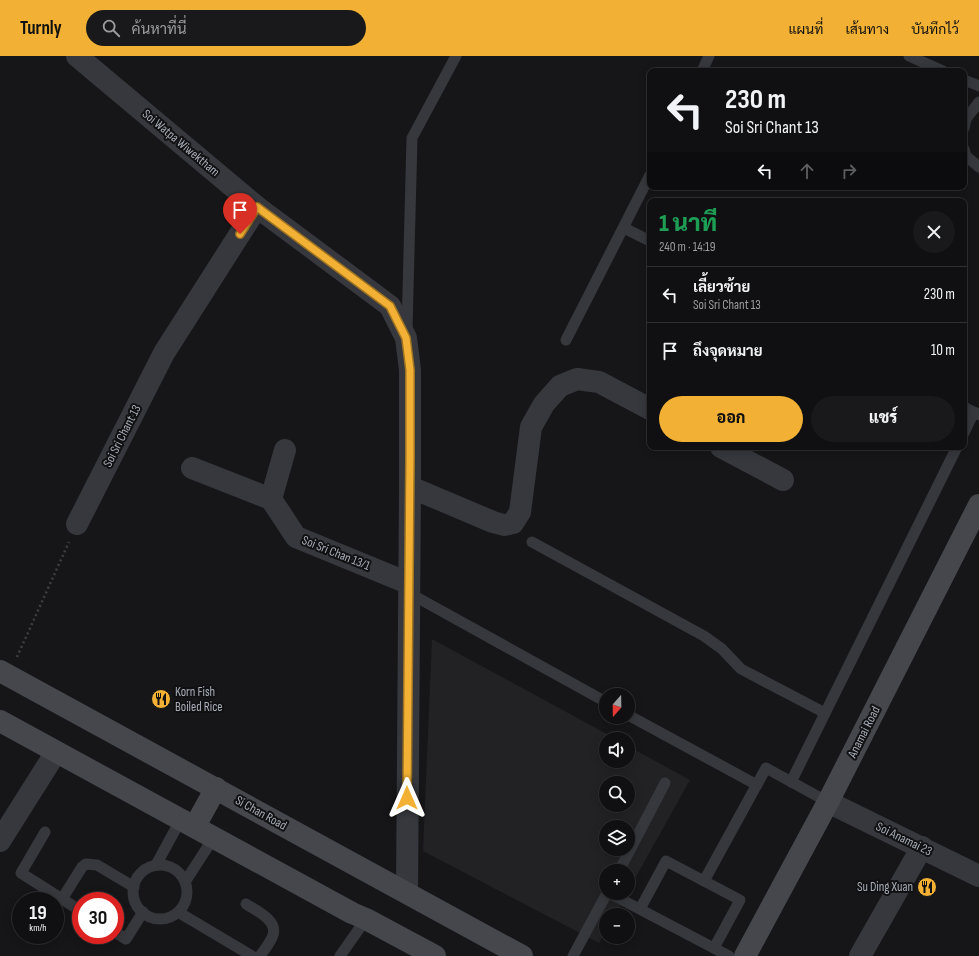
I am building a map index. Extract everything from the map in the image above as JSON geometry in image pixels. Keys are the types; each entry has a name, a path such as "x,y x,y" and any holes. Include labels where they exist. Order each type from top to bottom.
{"main road":[{"name":"Anamai Road","path":"745,956 828,802 979,506"},
{"name":"Si Chan Road","path":"4,674 216,788 522,956"},
{"path":"0,721 352,913 435,956"},
{"path":"188,823 216,788"}],"street":[{"name":"Soi Watpa Wiwektham","path":"77,56 257,207 390,306 406,338 410,370 407,892"},
{"name":"Soi Sri Chant 13","path":"77,524 164,353 257,207"},
{"path":"410,487 504,526 513,523 520,512 531,427 544,404 560,386 576,379 599,382 647,407"},
{"path":"192,468 271,499 285,450"},
{"path":"727,450 783,480"},
{"name":"Soi Sri Chan 13/1","path":"271,499 296,537 408,588"},
{"path":"0,841 56,752"},
{"name":"Soi Anamai 23","path":"828,802 979,876"},
{"path":"860,956 922,847"}],"lane":[{"path":"406,338 412,138 456,56"},
{"path":"703,68 709,56"},
{"path":"909,56 936,68"},
{"path":"967,81 979,86"},
{"path":"967,119 979,102"},
{"path":"967,157 979,167"},
{"path":"566,340 647,181"},
{"path":"624,228 647,240"},
{"path":"967,425 972,412"},
{"path":"791,782 956,450"},
{"path":"532,542 704,636 722,649 741,669 825,713"},
{"path":"408,588 599,698"},
{"path":"635,719 757,785"},
{"path":"704,881 766,768 828,802"},
{"path":"622,864 665,783"},
{"path":"156,865 165,865 174,868 181,874 185,882 187,898 178,912 164,918 149,916 143,912 135,900 134,887 142,872 156,865 188,823"},
{"path":"45,832 21,873 51,892"},
{"path":"185,882 214,837"},
{"path":"640,909 666,861 704,881 740,900 714,948"},
{"path":"64,896 82,867 86,864 98,866 134,887"},
{"path":"573,956 604,900"},
{"path":"622,900 729,956"},
{"path":"246,904 265,916 274,928 273,934 260,956"},
{"path":"124,938 126,939 143,912"},
{"path":"178,912 252,956"},
{"path":"340,956 366,919"}],"path":[{"path":"4,674 77,524"}],"shaded area":[{"path":"432,639 603,732 599,732 599,768 635,768 635,750 690,780 635,878 635,864 599,864 599,900 623,900 619,908 599,908 599,943 423,851"}],"place":[{"name":"Korn Fish Boiled Rice","path":"161,699"},
{"name":"Su Ding Xuan","path":"927,887"}],"route":[{"path":"240,234 257,207 390,306 406,338 410,370 407,798"}]}
